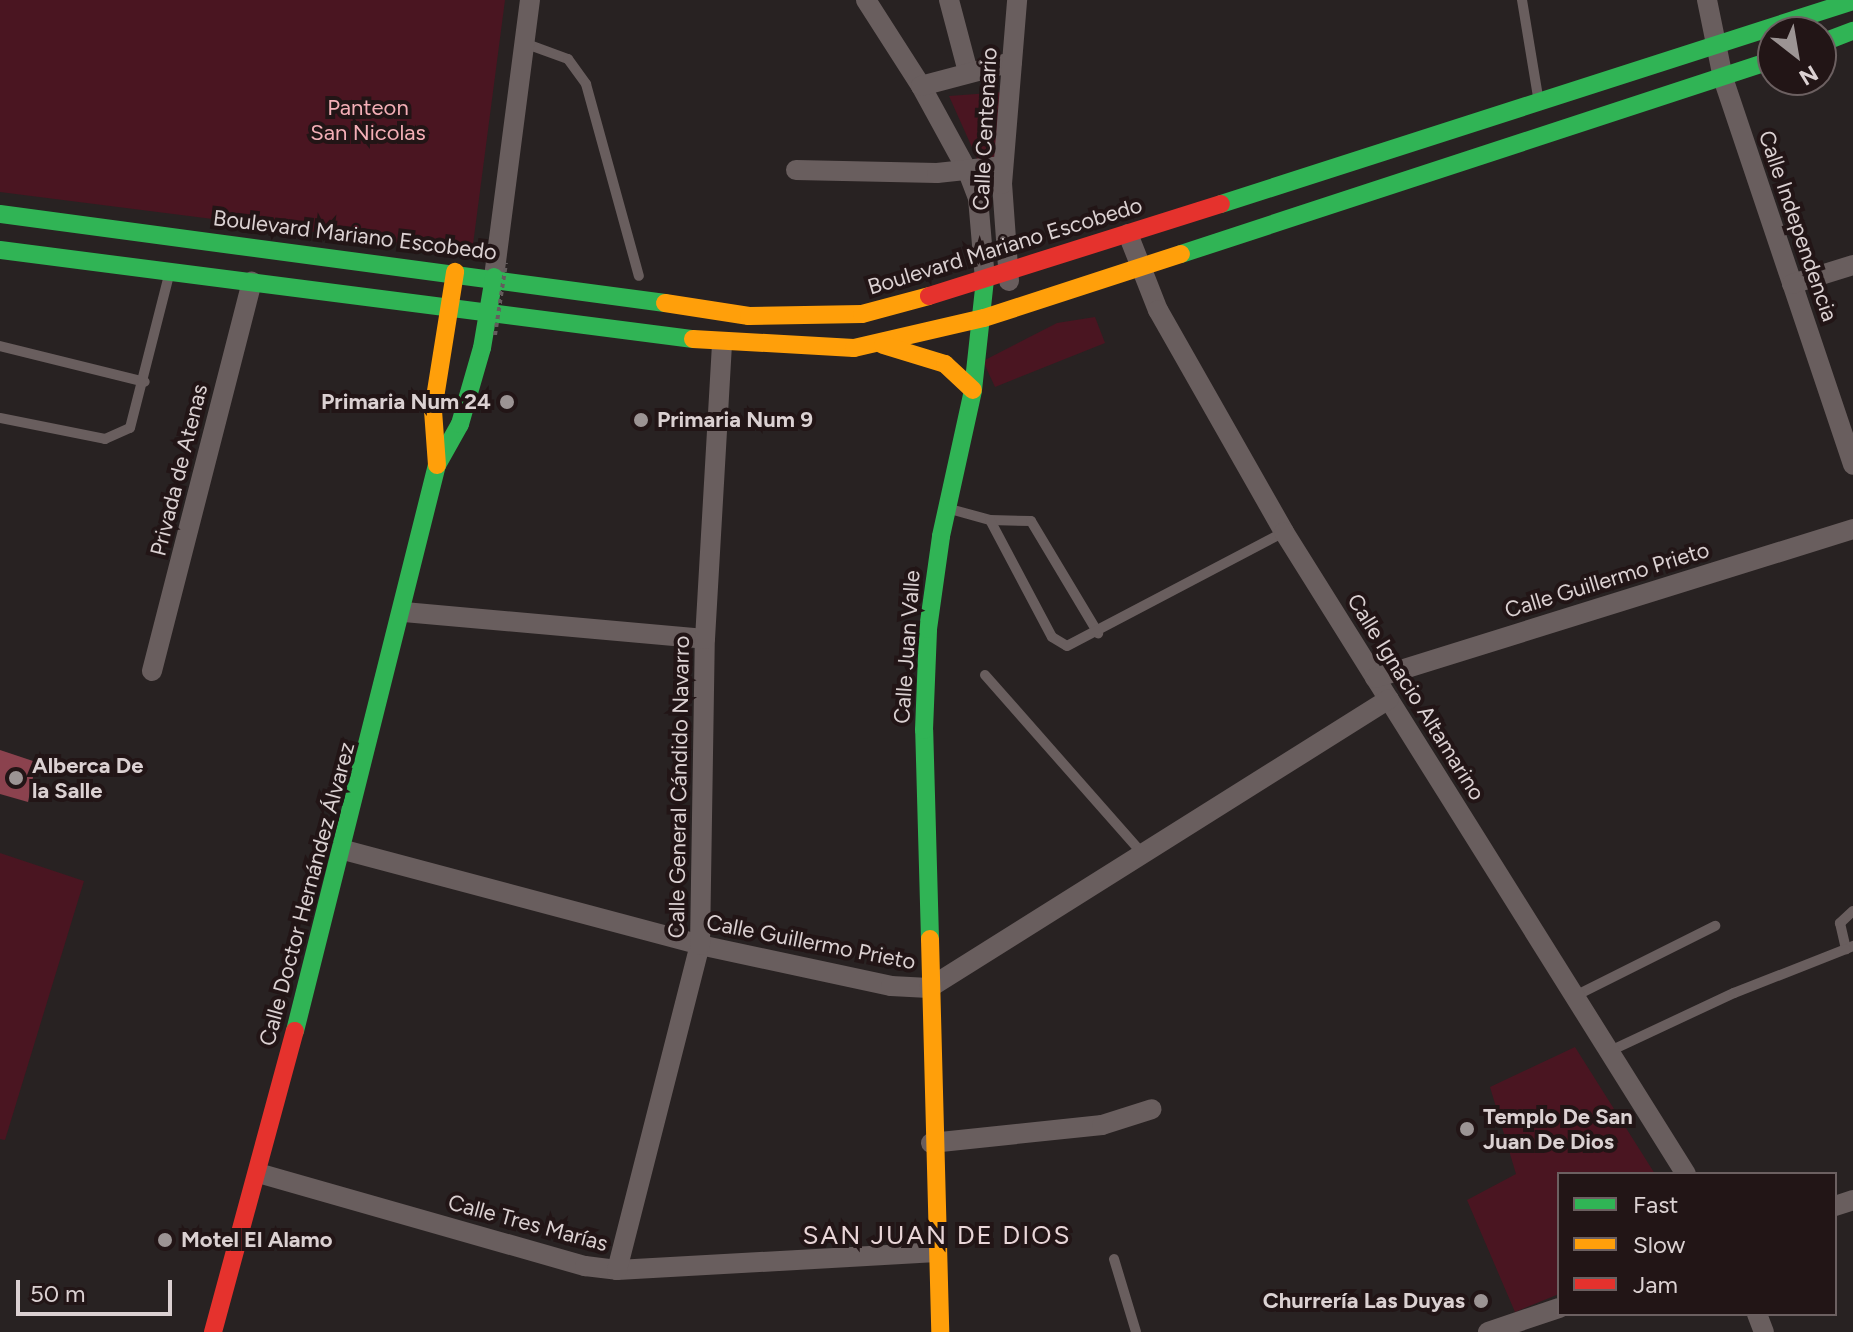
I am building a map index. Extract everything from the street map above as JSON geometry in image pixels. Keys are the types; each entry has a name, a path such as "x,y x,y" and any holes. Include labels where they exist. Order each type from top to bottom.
{"main road":[{"name":"Boulevard Mariano Escobedo","path":"0,214 455,272 500,270 619,299 785,318 862,314 985,280 1715,49 1853,1"},
{"path":"0,250 722,343 815,349 880,344 984,318 1757,66"},
{"name":"Calle Doctor Hernández Álvarez","path":"213,1332 344,850 404,612 437,465 467,404 500,270"},
{"name":"Calle Doctor Hernández Álvarez","path":"437,465 433,410 455,272"},
{"name":"Calle Juan Valle","path":"940,1332 931,1143 926,672 947,508 973,390 984,318 985,280"},
{"path":"880,344 945,364 973,390"}],"street":[{"name":"Calle Doctor Hernández Álvarez","path":"500,270 530,0"},
{"name":"Calle Juan Valle","path":"866,0 921,86 968,172 978,198 985,280"},
{"path":"949,0 968,72"},
{"name":"Calle Centenario","path":"1011,309 1003,166 1017,0"},
{"name":"Calle Independencia","path":"1707,0 1723,78 1853,465"},
{"path":"921,86 1012,62"},
{"path":"796,170 968,172 1003,166"},
{"name":"Calle Ignacio Altamarino","path":"1128,234 1138,266 1284,532 1685,1172"},
{"path":"1792,284 1853,265"},
{"name":"Privada de Atenas","path":"152,671 252,282"},
{"name":"Calle General Cándido Navarro","path":"617,1270 700,945 705,639 722,343"},
{"name":"Calle Guillermo Prieto","path":"1375,678 1853,529"},
{"path":"404,612 705,639"},
{"name":"Calle Guillermo Prieto","path":"344,850 700,945 891,986 929,988 981,960 1142,853 1389,699"},
{"path":"931,1143 1102,1125 1152,1109"},
{"name":"Calle Tres Marías","path":"258,1173 585,1266 617,1270 655,1272 936,1252"},
{"path":"1488,1332 1541,1324 1557,1310"}],"lane":[{"path":"1522,0 1540,103"},
{"path":"524,43 561,54 578,67 586,84 639,276"},
{"path":"0,418 84,437 118,437 130,428 145,382 170,272"},
{"path":"0,346 145,382"},
{"path":"947,508 990,520 1031,521 1098,633"},
{"path":"990,520 1052,637 1075,645 1284,532"},
{"path":"985,675 1142,853"},
{"path":"1610,1051 1734,993 1849,947 1840,923 1853,911"},
{"path":"1575,996 1715,926"},
{"path":"1114,1259 1136,1332"}],"path":[{"path":"495,335 500,270"}],"green space":[{"name":"Panteon San Nicolas","path":"0,0 505,0 472,252 0,192"},
{"path":"1003,92 996,201 949,96"},
{"path":"1095,317 1105,343 995,387 983,361 1057,323"},
{"path":"0,853 84,881 5,1140 0,1139"},
{"path":"1575,1047 1654,1172 1557,1172 1557,1295 1515,1312 1467,1200 1516,1174 1490,1087"}],"shaded area":[{"name":"Alberca De la Salle","path":"0,750 36,762 28,802 0,794"}],"traffic: fast":[{"path":"1221,204 1853,1"},
{"path":"1837,37 1853,31"},
{"path":"1181,254 1757,65"},
{"path":"0,214 665,303"},
{"path":"0,250 693,339"},
{"path":"295,1031 437,465 460,424 482,348 494,277"},
{"path":"930,939 924,730 928,629 941,536 973,390 985,280"}],"traffic: slow":[{"path":"693,339 854,348 984,318 1181,254"},
{"path":"437,465 433,410 455,272"},
{"path":"665,303 749,316 862,314 929,296"},
{"path":"883,345 945,364 973,390"},
{"path":"930,939 940,1332"}],"traffic: jam":[{"path":"929,296 1221,204"},
{"path":"213,1332 295,1031"}],"place":[{"name":"Primaria Num 24","path":"507,402"},
{"name":"Primaria Num 9","path":"641,420"},
{"name":"Alberca De la Salle","path":"16,778"},
{"name":"Templo De San Juan De Dios","path":"1467,1129"},
{"name":"Motel El Alamo","path":"165,1240"},
{"name":"Churrería Las Duyas","path":"1481,1301"}],"district":[{"name":"SAN JUAN DE DIOS","path":"937,1236"}]}
